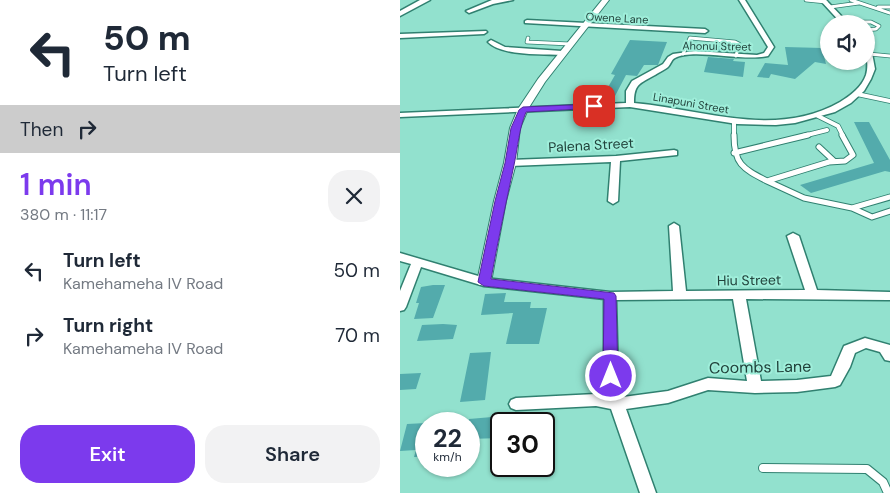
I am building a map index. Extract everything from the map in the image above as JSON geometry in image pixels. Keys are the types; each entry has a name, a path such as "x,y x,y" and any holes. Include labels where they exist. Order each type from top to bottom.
{"main road":[{"path":"400,14 426,0"}],"street":[{"path":"469,11 485,4 510,0"},
{"path":"484,282 500,201 510,163 515,128 523,110 562,53 606,0"},
{"name":"Ahonui Street","path":"630,104 630,91 635,83 666,65 670,58 683,54 766,55 771,47 742,0"},
{"path":"826,3 838,15"},
{"name":"Owene Lane","path":"528,22 705,31"},
{"path":"400,36 484,32"},
{"path":"492,42 497,47 505,49 562,53"},
{"name":"Linapuni Street","path":"400,115 630,104 734,122 780,121 818,116 838,108 857,94 865,85 871,70"},
{"name":"Palena Street","path":"510,163 616,159 674,153"},
{"path":"614,201 616,159"},
{"path":"674,226 680,296"},
{"path":"793,236 812,294"},
{"name":"Hiu Street","path":"400,258 484,282 610,296 812,294 888,296"},
{"path":"400,307 418,264"},
{"path":"739,294 755,387"},
{"path":"610,296 611,376 617,404 648,493"},
{"name":"Coombs Lane","path":"516,404 596,400 617,404 668,397 708,384 755,387 797,386 835,381 849,350 865,343 885,348 890,356"}],"lane":[{"path":"806,0 826,3 859,2"},
{"path":"851,0 890,13"},
{"path":"874,7 890,7"},
{"path":"528,38 527,42 570,44"},
{"path":"683,54 690,38 736,42 739,44 736,56"},
{"path":"875,53 890,56"},
{"path":"857,94 890,101"},
{"path":"767,181 834,161 845,161 853,155 838,126 818,116"},
{"path":"734,122 734,157 740,167 804,198 852,208 872,217 890,211"},
{"path":"734,153 827,130"},
{"path":"819,147 834,161"},
{"path":"852,208 890,197"},
{"path":"763,468 867,469 883,482 888,493"}],"building":[{"path":"630,40 667,42 658,65 644,65 637,76 626,75 615,96 603,96 615,75 611,74"},
{"path":"710,46 735,47 734,52 709,50"},
{"path":"785,47 820,48 820,63 815,62 795,79 771,74 769,78 757,77 765,63 788,65"},
{"path":"708,57 745,62 743,77 704,72"},
{"path":"854,122 869,122 890,160 890,172 885,171 811,193 800,185 874,163"},
{"path":"445,285 433,318 414,319 421,287"},
{"path":"506,293 504,302 531,302 530,308 547,308 539,344 506,344 513,313 481,315 485,294"},
{"path":"422,325 457,325 453,339 417,341"},
{"path":"491,352 485,400 460,402 470,353"},
{"path":"421,373 416,389 400,390 400,374"},
{"path":"490,417 490,438 480,439 480,418"},
{"path":"407,424 415,424 415,450 400,451"}],"route":[{"path":"594,106 523,110 515,128 510,163 500,201 484,282 610,296 611,376"}]}
